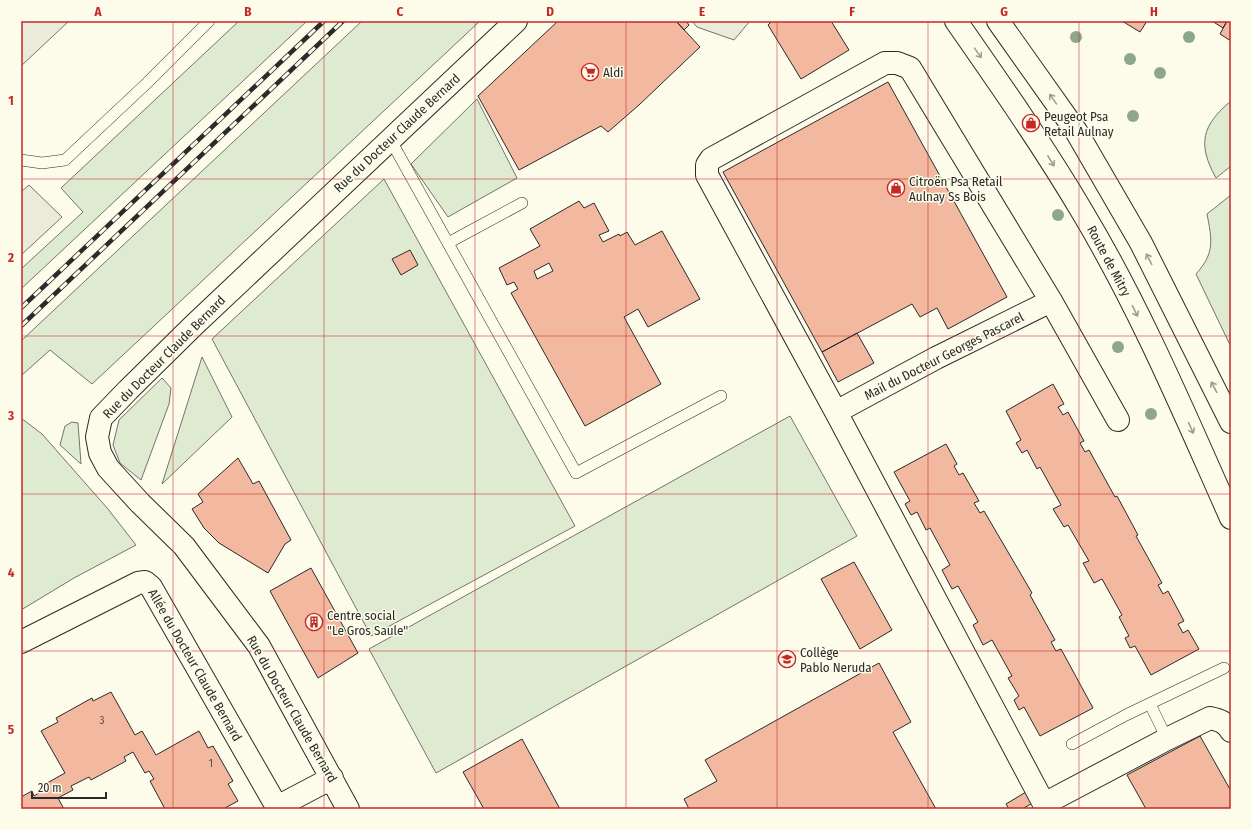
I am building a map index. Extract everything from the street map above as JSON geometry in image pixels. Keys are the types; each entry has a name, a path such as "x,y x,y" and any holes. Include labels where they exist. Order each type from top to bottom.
{"street":[{"name":"Rue du Docteur Claude Bernard","path":"348,809 259,646 184,546 140,503 108,468 100,453 97,437 101,418 193,326 390,138 516,21"},
{"name":"Route de Mitry","path":"956,21 1024,119 1083,213 1125,289 1170,383 1231,518"},
{"path":"998,21 1076,131 1141,243 1231,422"},
{"path":"1118,420 1051,301 910,68 897,63 885,63 712,159 707,165 707,175 836,412 1046,806 1167,739 1210,718 1220,720 1228,725 1231,731"},
{"name":"Mail du Docteur Georges Pascarel","path":"836,412 936,358 1051,301"},
{"name":"Allée du Docteur Claude Bernard","path":"21,642 138,583 145,582 151,587 276,808 332,778"}],"lane":[{"path":"21,160 42,163 65,160 209,21"},
{"path":"390,138 576,473 721,396"},
{"path":"448,243 522,203"},
{"path":"1072,744 1126,715 1224,668"},
{"path":"1150,704 1167,739"}],"green space":[{"path":"239,21 307,21 21,289 21,269 83,212 61,188"},
{"path":"362,21 480,21 92,384 50,350 21,376 21,341"},
{"path":"477,99 517,178 448,217 411,164"},
{"path":"1231,101 1231,166 1216,178 1206,155 1206,136 1208,127 1214,118"},
{"path":"384,179 575,526 371,636 212,339"},
{"path":"1231,195 1231,347 1196,274 1209,253 1211,239 1207,214"},
{"path":"202,357 232,417 162,484"},
{"path":"162,378 171,388 169,404 141,480 120,463 113,445 119,420"},
{"path":"790,416 857,536 436,773 369,649"},
{"path":"21,418 42,434 108,509 136,545 74,578 21,610"},
{"path":"72,422 78,423 81,464 60,445 65,426"}],"shaded area":[{"path":"21,21 69,21 21,66"},
{"path":"692,21 750,21 734,40 697,27"},
{"path":"29,185 62,217 21,255 21,192"}],"building":[{"name":"Aldi","path":"558,21 676,21 700,47 639,105 608,132 601,126 519,170 478,96"},
{"path":"676,21 686,21 689,25 684,30"},
{"path":"772,21 831,21 849,50 801,79 768,25"},
{"path":"1122,21 1147,21 1140,32"},
{"path":"1212,21 1227,21 1223,28"},
{"path":"1227,21 1231,21 1231,41 1220,34"},
{"path":"888,82 1007,297 948,329 937,308 920,317 912,304 822,352 723,172"},
{"path":"579,201 584,208 594,203 609,231 599,235 603,242 619,234 620,236 627,232 635,245 662,231 700,299 648,327 638,309 624,317 661,384 585,426 511,293 518,289 514,282 507,285 499,268 540,246 530,229","holes":["549,263 553,271 537,279 534,271"]},
{"path":"410,250 418,265 401,275 392,259"},
{"path":"857,333 874,363 838,382 822,352"},
{"path":"1053,384 1064,404 1058,407 1063,415 1068,412 1084,441 1080,443 1085,452 1089,450 1115,497 1117,496 1138,535 1136,536 1162,583 1158,585 1163,594 1168,591 1184,621 1178,624 1183,633 1188,630 1199,649 1151,675 1135,646 1130,648 1125,638 1129,636 1119,617 1122,615 1102,579 1094,583 1083,563 1089,561 1068,525 1064,527 1053,509 1061,505 1040,467 1037,469 1027,450 1022,453 1016,443 1021,440 1006,411"},
{"path":"946,444 957,464 954,466 959,475 963,473 979,501 974,503 980,513 984,511 1032,593 1030,595 1055,640 1051,642 1056,651 1061,649 1093,708 1040,736 1024,707 1019,710 1014,700 1019,696 1008,678 1012,676 992,640 983,645 973,625 978,622 958,586 952,589 942,570 950,565 930,528 926,530 917,512 911,515 905,504 910,501 894,472"},
{"path":"238,458 253,484 259,481 291,540 285,544 268,573 219,543 204,528 192,509 203,502 198,494"},
{"path":"854,562 892,630 860,649 821,579"},
{"name":"Centre social \"Le Gros Saule\"","path":"311,568 358,653 318,678 270,591"},
{"path":"879,663 911,722 893,732 936,809 689,809 684,799 717,781 705,760"},
{"path":"111,692 135,735 142,731 156,755 199,731 208,748 213,746 233,781 228,784 238,801 223,809 165,809 150,781 154,779 149,771 145,773 133,752 124,757 126,761 91,780 89,777 71,786 73,790 58,798 64,809 21,809 21,797 32,791 34,796 42,791 40,787 65,773 41,731 58,722 56,718 92,698 93,701"},
{"path":"1200,736 1231,791 1231,809 1146,809 1127,775"},
{"path":"522,739 560,809 484,809 463,772"},
{"path":"1031,789 1038,800 1022,809 1009,809 1006,804"}],"railway":[{"path":"21,308 324,21"},
{"path":"21,326 343,21"}],"place":[{"name":"Aldi","path":"590,72"},
{"name":"Peugeot Psa Retail Aulnay","path":"1031,123"},
{"name":"Citroën Psa Retail Aulnay Ss Bois","path":"896,188"},
{"name":"Centre social \"Le Gros Saule\"","path":"314,622"},
{"name":"Collège Pablo Neruda","path":"787,659"}]}
